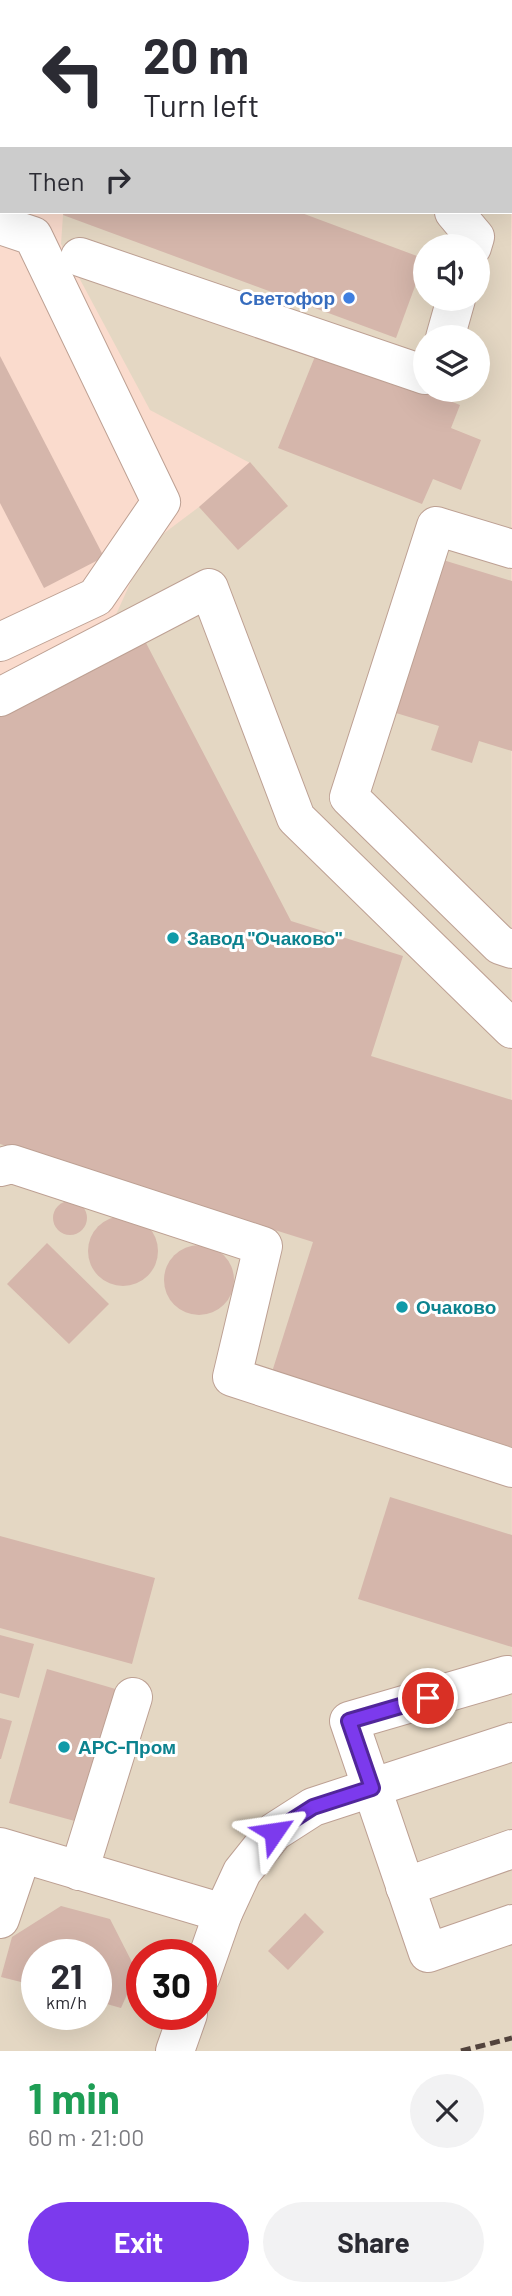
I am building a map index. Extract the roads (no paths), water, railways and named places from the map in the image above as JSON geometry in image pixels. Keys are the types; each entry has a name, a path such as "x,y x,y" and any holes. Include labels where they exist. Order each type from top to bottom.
{"street":[{"path":"456,214 472,234"},
{"path":"0,642 96,597 162,502 11,238"},
{"path":"80,257 413,371"},
{"path":"512,549 436,526 349,797 500,944 512,949"},
{"path":"0,697 209,587 296,818 512,1029"},
{"path":"0,1167 12,1164 263,1246 232,1377 512,1468"},
{"path":"507,1675 349,1721 428,1953 512,1924"},
{"path":"79,1871 133,1697"},
{"path":"214,1939 242,1872 274,1832 313,1807 512,1742"},
{"path":"405,1887 512,1849"},
{"path":"0,1919 11,1850 223,1913"},
{"path":"175,2051 182,2030"}],"railway":[{"path":"461,2051 512,2038"}],"place":[{"name":"Светофор","path":"349,298"},
{"name":"Завод \"Очаково\"","path":"173,938"},
{"name":"Очаково","path":"402,1307"},
{"name":"АРС-Пром","path":"64,1747"}]}
